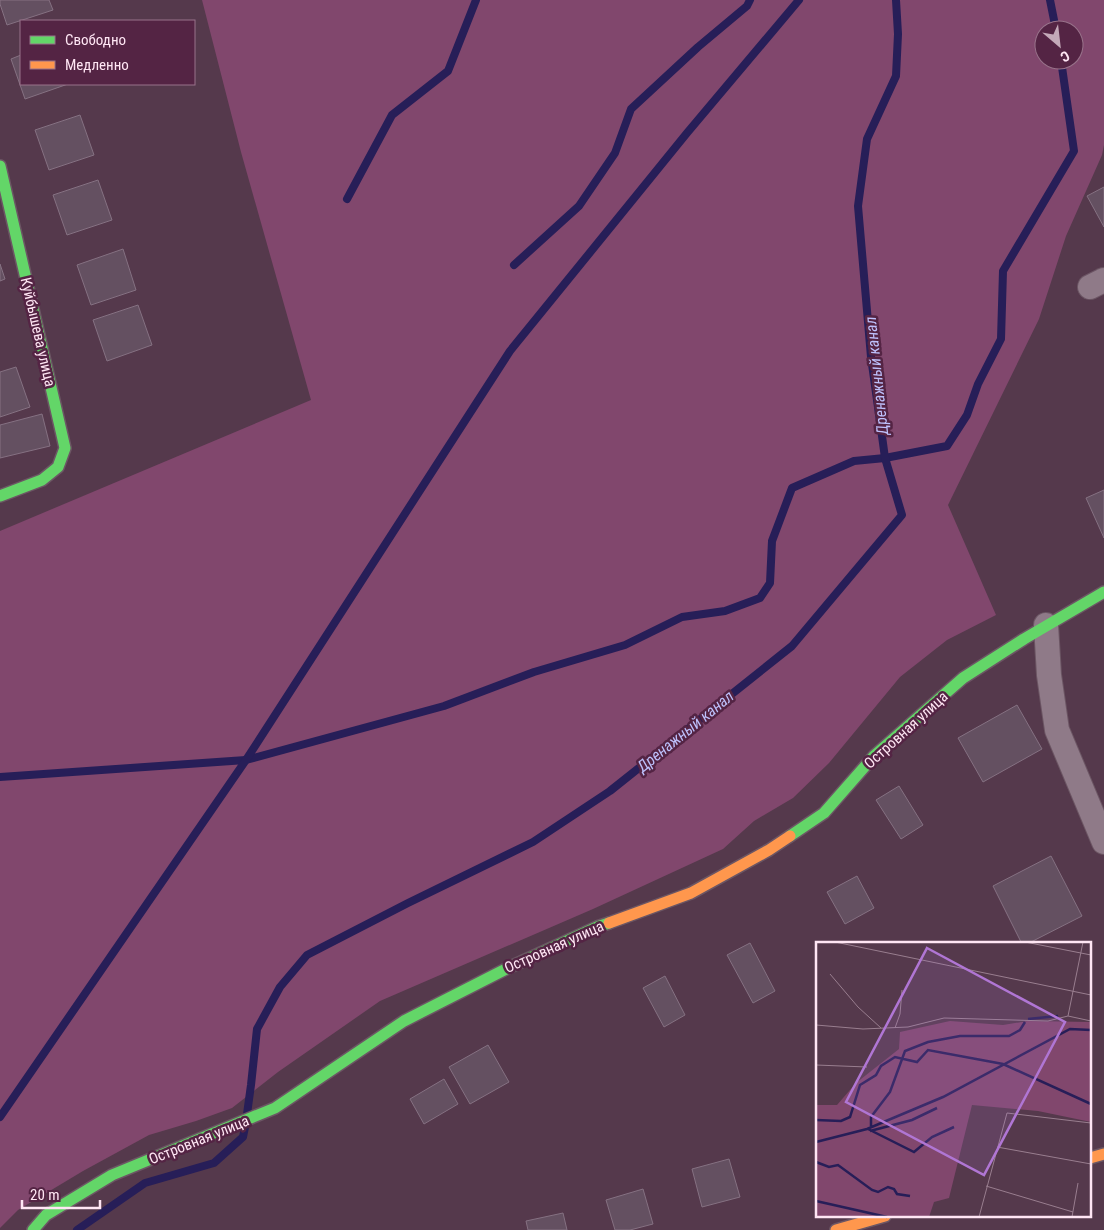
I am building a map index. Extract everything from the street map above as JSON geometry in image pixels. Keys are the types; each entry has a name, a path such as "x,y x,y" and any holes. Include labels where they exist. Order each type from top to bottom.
{"street":[{"name":"Куйбышева улица","path":"0,166 6,218 65,448 58,467 42,480 0,496"},
{"name":"Островная улица","path":"33,1230 46,1215 112,1175 275,1108 413,1016 508,968 597,927 691,893 769,850 824,813 874,756 963,678 1046,625 1104,592"},
{"path":"1046,625 1049,675 1057,730 1104,842"},
{"path":"836,1230 878,1218"}],"shaded area":[{"path":"202,0 1104,0 1104,145 1102,155 1066,236 1039,319 948,505 996,615 947,640 900,677 829,763 793,798 754,821 723,849 593,909 380,1001 278,1072 232,1108 149,1135 83,1171 18,1210 0,1228 0,531 311,400 241,152"}],"building":[{"path":"0,0 49,0 53,10 7,25"},
{"path":"20,55 20,85 11,59"},
{"path":"20,85 65,85 25,99"},
{"path":"80,115 94,155 49,170 35,130"},
{"path":"98,180 112,220 67,235 53,195"},
{"path":"1104,187 1104,227 1087,196"},
{"path":"123,249 136,290 91,305 77,265"},
{"path":"0,264 5,279 0,281"},
{"path":"138,305 152,345 107,361 93,320"},
{"path":"16,367 30,407 0,417 0,372"},
{"path":"42,414 50,446 0,458 0,425"},
{"path":"1104,490 1104,538 1086,498"},
{"path":"1017,705 1042,749 983,782 958,738"},
{"path":"899,786 923,825 901,839 876,800"},
{"path":"1051,856 1082,916 1031,942 1021,942 993,886"},
{"path":"857,876 874,908 845,924 827,892"},
{"path":"750,943 775,991 753,1003 727,955"},
{"path":"665,976 685,1015 664,1027 643,988"},
{"path":"488,1045 509,1082 470,1104 449,1067"},
{"path":"444,1079 458,1104 424,1124 410,1099"},
{"path":"729,1159 740,1197 702,1207 692,1169"},
{"path":"643,1189 653,1224 630,1230 615,1230 606,1200"},
{"path":"563,1213 567,1230 528,1230 526,1221"}],"waterway":[{"path":"347,199 392,115 448,71 476,0"},
{"path":"514,265 579,206 615,153 631,109 698,47 747,6 750,0"},
{"path":"0,1117 246,760 510,351 687,133 799,0"},
{"name":"Дренажный канал","path":"247,1114 257,1029 280,987 307,955 533,842 610,791 792,646 902,515 885,458 871,357 858,206 867,139 896,76 898,34 896,0"},
{"path":"1050,0 1054,20"},
{"path":"0,777 246,760 444,706 534,672 625,645 682,617 725,611 760,598 770,583 772,541 792,488 854,461 885,458 947,446 967,415 978,384 1001,339 1003,271 1074,151 1062,70"},
{"name":"Дренажный канал","path":"77,1230 145,1183 214,1163 243,1137 245,1127"}],"traffic: fast":[{"path":"0,166 65,448 58,467 42,480 0,496"},
{"path":"790,836 824,813 874,756 963,678 1024,639 1104,592"},
{"path":"33,1230 46,1215 112,1175 275,1108 404,1021 508,968 609,923"}],"traffic: slow":[{"path":"609,923 691,893 769,850 790,836"},
{"path":"1092,1157 1104,1154"},
{"path":"836,1230 878,1218"}]}
